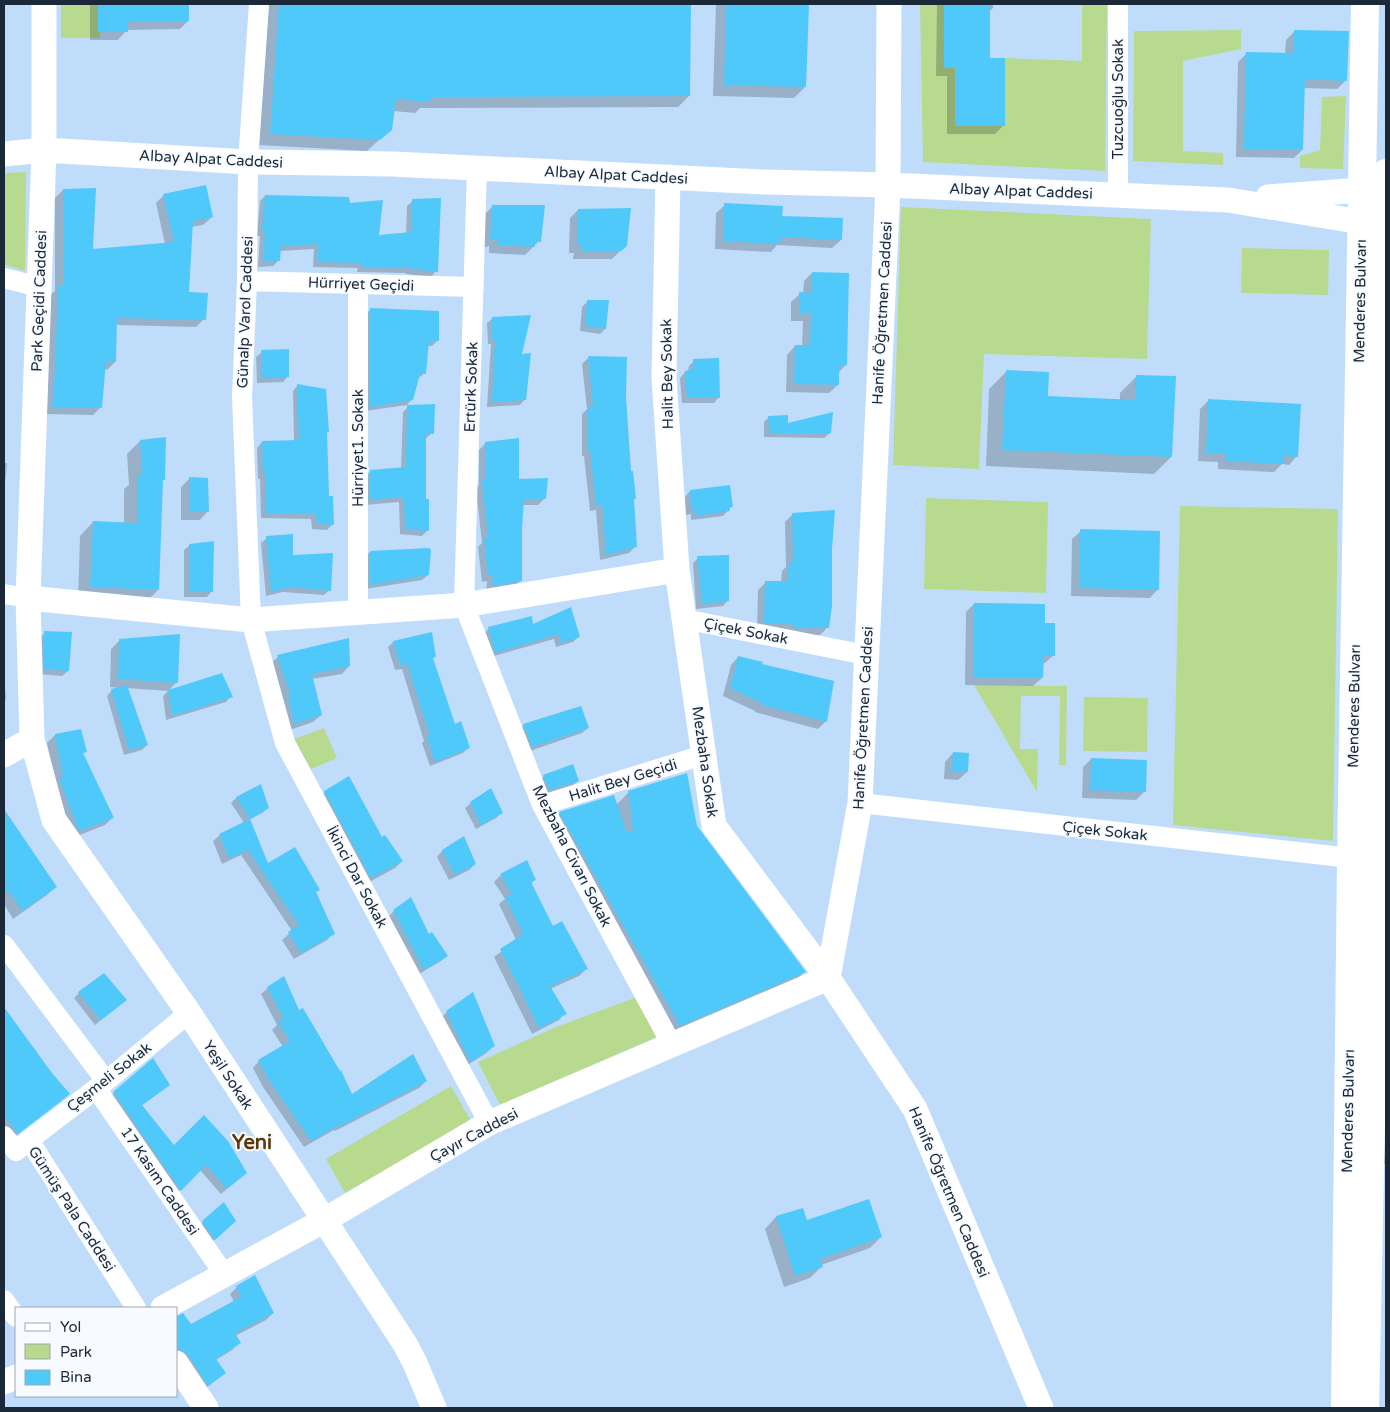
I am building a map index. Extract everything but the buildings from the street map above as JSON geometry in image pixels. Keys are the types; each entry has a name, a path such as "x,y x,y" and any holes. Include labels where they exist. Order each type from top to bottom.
{"main road":[{"name":"Menderes Bulvarı","path":"1365,4 1378,190 1371,861 1379,1077 1365,1408"},
{"name":"Menderes Bulvarı","path":"1378,190 1386,173"},
{"name":"Menderes Bulvarı","path":"1345,1408 1371,861 1382,705 1383,524 1378,221"}],"street":[{"name":"Park Geçidi Caddesi","path":"32,739 28,598 44,150 44,4"},
{"name":"Günalp Varol Caddesi","path":"251,620 242,397 247,281 248,162 259,4"},
{"name":"Hanife Öğretmen Caddesi","path":"889,4 888,185 860,803 828,978 915,1109 1041,1408"},
{"name":"Tuzcuoğlu Sokak","path":"1118,4 1118,195"},
{"name":"Albay Alpat Caddesi","path":"4,154 44,150 248,162 393,164 1228,200 1378,221"},
{"name":"Ertürk Sokak","path":"464,605 477,168"},
{"name":"Halit Bey Sokak","path":"668,177 664,378 677,570"},
{"name":"Albay Alpat Caddesi","path":"1228,200 1378,190"},
{"path":"4,278 39,287"},
{"name":"Hürriyet Geçidi","path":"247,281 474,287"},
{"name":"Hürriyet1. Sokak","path":"358,284 358,612"},
{"path":"4,594 251,620 464,605 677,570"},
{"name":"Mezbaha Sokak","path":"677,570 714,826 828,978"},
{"name":"Mezbaha Civarı Sokak","path":"464,605 542,804 672,1045"},
{"name":"Çiçek Sokak","path":"684,619 866,655"},
{"name":"İkinci Dar Sokak","path":"251,620 286,743 489,1123"},
{"path":"4,755 32,739"},
{"name":"Yeşil Sokak","path":"32,739 54,820 188,1013 405,1344 434,1408"},
{"name":"Halit Bey Geçidi","path":"542,804 703,755"},
{"name":"Çiçek Sokak","path":"860,803 1371,861"},
{"name":"17 Kasım Caddesi","path":"4,945 103,1084 102,1097 224,1274"},
{"name":"Çayır Caddesi","path":"165,1307 323,1221 489,1123 828,978"},
{"name":"Çeşmeli Sokak","path":"29,1140 103,1084 188,1013"},
{"name":"Gümüş Pala Caddesi","path":"4,1136 16,1151 29,1140 135,1307"},
{"path":"4,1300 15,1316"},
{"path":"178,1366 206,1408"}],"green space":[{"path":"61,4 99,4 100,38 61,38"},
{"path":"920,4 944,4 944,68 965,68 955,76 955,126 1004,126 1005,58 1082,61 1082,4 1107,4 1105,171 923,162"},
{"path":"1241,30 1241,49 1183,61 1183,151 1223,153 1223,165 1133,161 1134,31"},
{"path":"1346,96 1343,169 1300,168 1300,156 1320,150 1322,97"},
{"path":"26,172 25,271 4,264 4,173"},
{"path":"901,207 1151,219 1147,359 984,354 979,469 893,465"},
{"path":"1242,248 1329,250 1328,295 1241,293"},
{"path":"926,498 1048,502 1046,593 924,589"},
{"path":"1180,506 1338,509 1333,841 1173,825"},
{"path":"974,685 1067,686 1066,765 1059,765 1060,696 1021,696 1020,749 1038,749 1037,792"},
{"path":"1084,697 1148,698 1147,752 1083,751"},
{"path":"324,728 337,758 311,769 294,739"},
{"path":"637,997 657,1037 500,1105 478,1062 556,1027"},
{"path":"451,1086 471,1121 345,1193 326,1159"}],"district":[{"name":"Yeni","path":"252,1143"}]}
